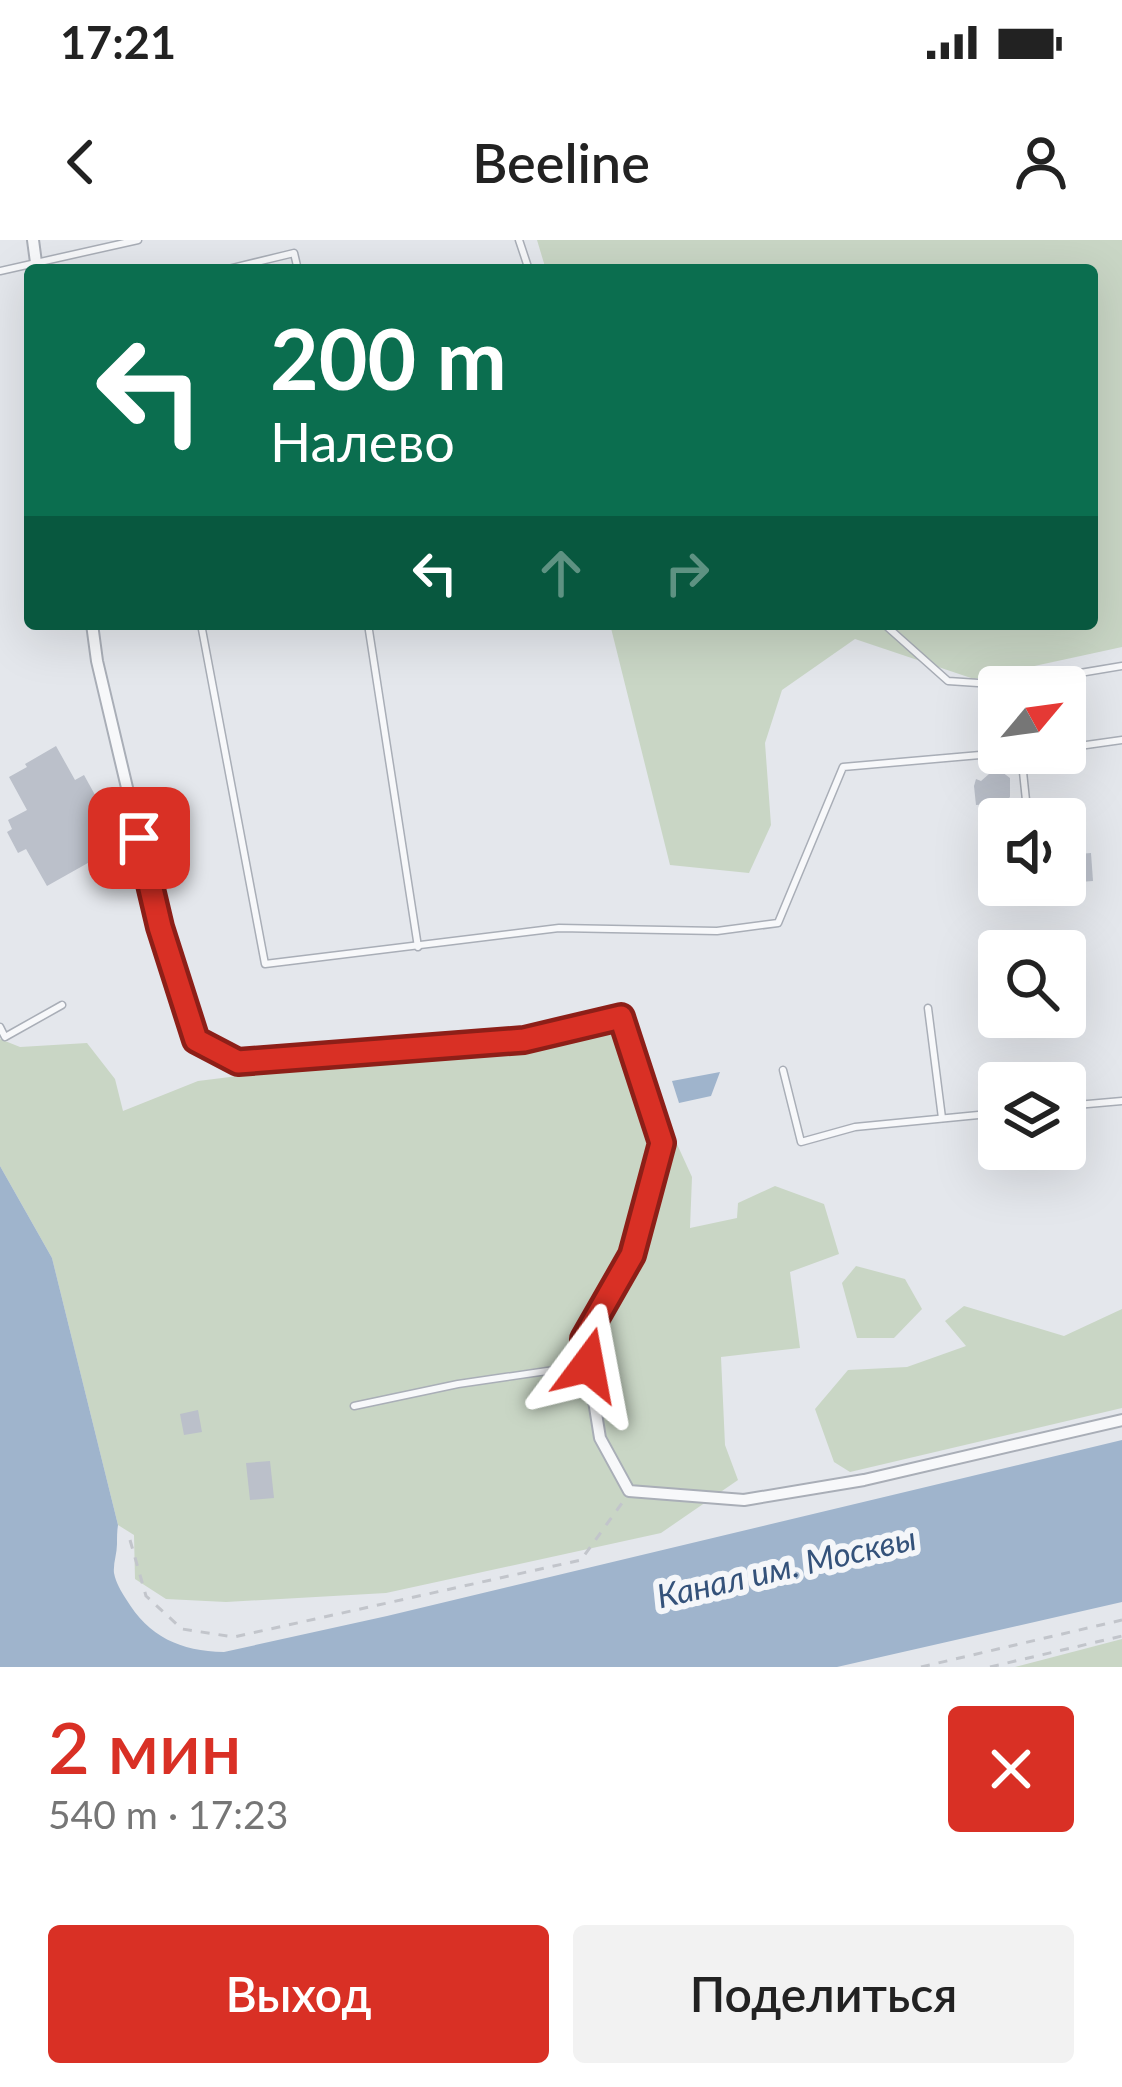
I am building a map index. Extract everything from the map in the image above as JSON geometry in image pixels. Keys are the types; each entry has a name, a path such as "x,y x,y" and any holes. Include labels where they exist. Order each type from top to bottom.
{"street":[{"path":"93,630 160,927 196,1040 238,1062 524,1040 621,1017 662,1143 632,1255 584,1339 600,1438 629,1491 744,1500 864,1480 1122,1420"}],"lane":[{"path":"44,264 138,240"},
{"path":"249,264 294,253 297,264"},
{"path":"202,630 265,964 559,928 717,931 778,923 843,766 978,755"},
{"path":"369,630 418,947"},
{"path":"891,630 948,681 1008,685 1122,666"},
{"path":"1086,745 1122,740"},
{"path":"0,1027 5,1037 62,1006"},
{"path":"928,1008 943,1119"},
{"path":"783,1070 801,1142 855,1127 978,1115"},
{"path":"1086,1104 1122,1100"},
{"path":"354,1406 458,1384 588,1365"}],"path":[{"path":"130,1540 146,1596 182,1629 234,1637 581,1560 629,1491"},
{"path":"921,1667 1122,1620"},
{"path":"991,1667 1122,1636"}],"green space":[{"path":"537,240 1122,240 1122,647 1034,666 978,666 974,679 855,639 782,690 765,743 771,825 749,873 670,865 611,630 1098,630 1098,264 544,264"},
{"path":"624,1028 692,1177 690,1228 737,1218 738,1203 775,1186 824,1204 839,1254 790,1272 800,1348 721,1357 725,1445 738,1480 661,1533 386,1593 226,1602 166,1599 135,1579 134,1535 118,1525 52,1258 0,1166 0,1039 20,1047 87,1043 115,1079 123,1111 198,1081"},
{"path":"856,1266 905,1279 922,1309 894,1338 857,1338 842,1283"},
{"path":"964,1306 1064,1336 1122,1309 1122,1408 850,1472 834,1462 815,1409 848,1370 907,1367 966,1346 945,1321"},
{"path":"1122,1639 1122,1667 1015,1667"}],"water":[{"path":"720,1072 711,1096 679,1103 672,1081"},
{"name":"Канал им. Москвы","path":"0,1166 52,1258 118,1525 116,1580 145,1623 180,1645 224,1652 1122,1440 1122,1602 837,1667 0,1667"}],"building":[{"path":"56,746 75,780 84,775 105,813 94,819 111,850 47,886 26,849 18,853 7,832 12,829 8,820 27,810 9,777"},
{"path":"989,774 1005,774 1010,778 1010,797 978,798 976,805 974,786 976,779 981,781"},
{"path":"1086,853 1091,853 1093,881 1086,882"},
{"path":"198,1410 202,1432 184,1435 180,1414"},
{"path":"270,1461 274,1498 250,1500 246,1463"}],"route":[{"path":"139,838 160,927 196,1040 238,1062 524,1040 621,1017 662,1143 632,1255 584,1339 588,1365"}]}
